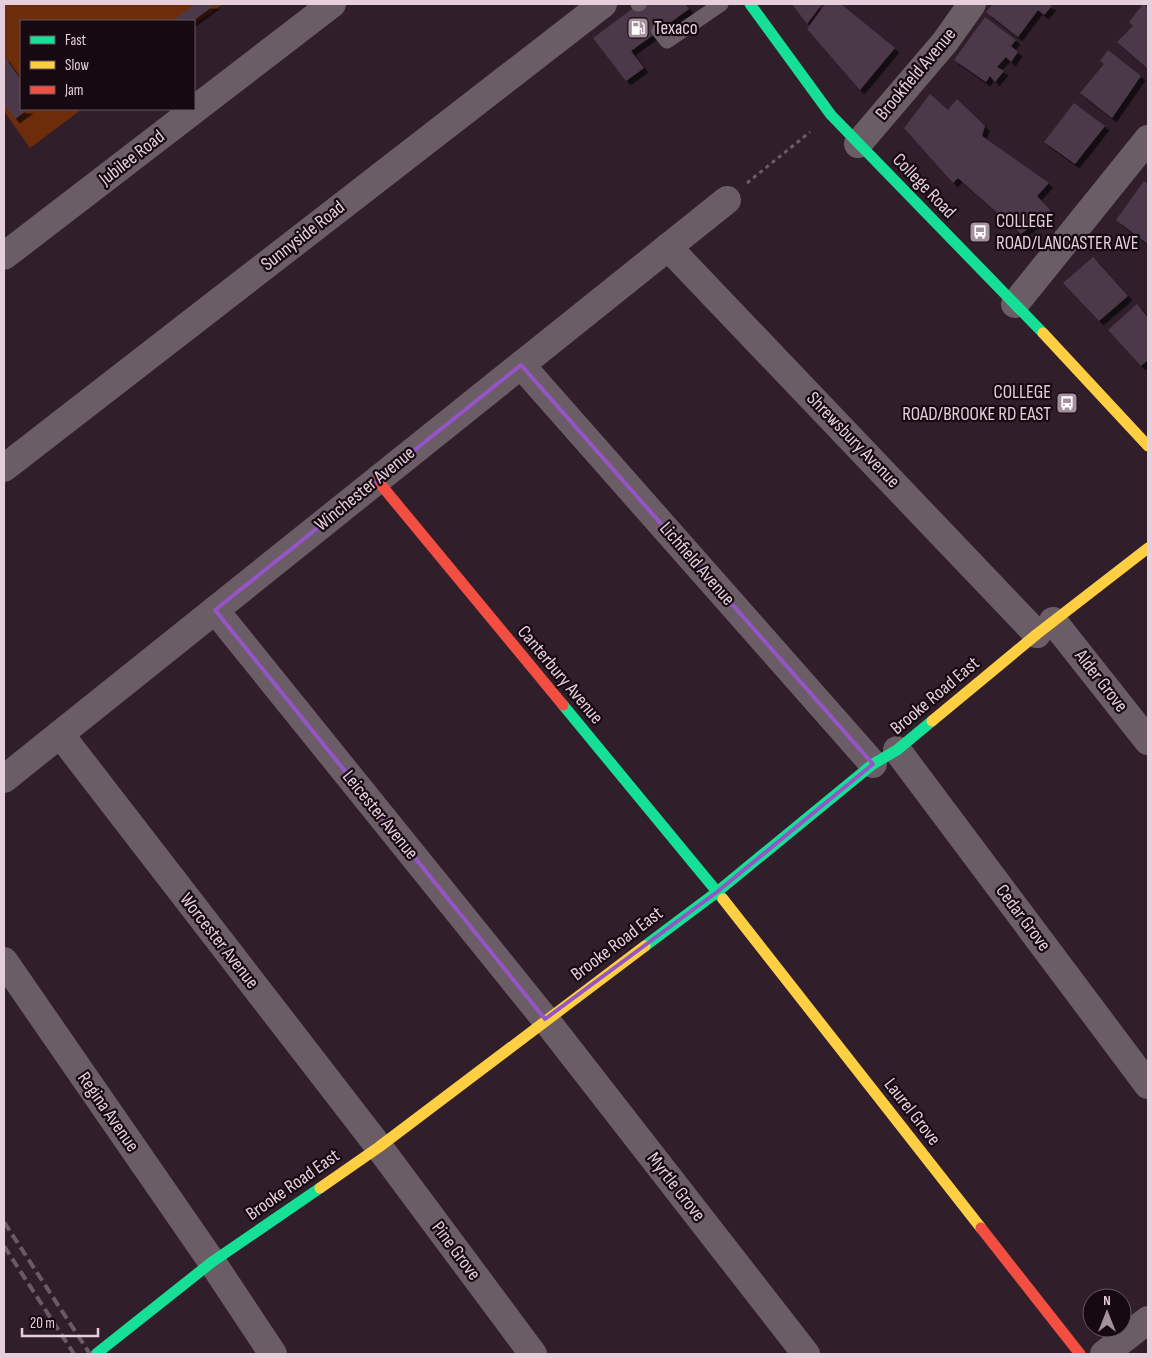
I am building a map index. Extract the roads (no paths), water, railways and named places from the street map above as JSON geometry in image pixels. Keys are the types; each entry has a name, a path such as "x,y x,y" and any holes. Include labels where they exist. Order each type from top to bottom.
{"street":[{"name":"Jubilee Road","path":"195,109 332,4"},
{"name":"Sunnyside Road","path":"4,468 603,4"},
{"name":"College Road","path":"750,4 831,115 1015,304 1148,446"},
{"name":"Brookfield Avenue","path":"858,144 945,42 972,4"},
{"name":"Jubilee Road","path":"4,256 194,110"},
{"path":"1015,304 1148,139"},
{"name":"Winchester Avenue","path":"4,779 727,200"},
{"name":"Shrewsbury Avenue","path":"668,247 1045,627"},
{"name":"Lichfield Avenue","path":"521,364 873,764"},
{"name":"Canterbury Avenue","path":"377,480 717,892"},
{"name":"Brooke Road East","path":"96,1354 212,1262 379,1147 717,892 873,764 897,750 1045,627 1148,548"},
{"name":"Leicester Avenue","path":"215,610 545,1020"},
{"name":"Alder Grove","path":"1045,627 1148,741"},
{"name":"Worcester Avenue","path":"60,734 379,1147"},
{"name":"Cedar Grove","path":"897,750 1148,1085"},
{"name":"Laurel Grove","path":"717,892 1080,1354"},
{"name":"Regina Avenue","path":"4,961 212,1262 273,1354"},
{"name":"Myrtle Grove","path":"545,1020 806,1354"},
{"name":"Pine Grove","path":"379,1147 533,1354"},
{"path":"1104,1354 1148,1320"}],"lane":[{"path":"659,31 667,41 721,4"}],"railway":[{"path":"4,1222 90,1354"},
{"path":"4,1246 74,1354"}],"place":[{"name":"Texaco","path":"638,28"},
{"name":"COLLEGE ROAD/LANCASTER AVE","path":"980,232"},
{"name":"COLLEGE ROAD/BROOKE RD EAST","path":"1067,403"}]}
